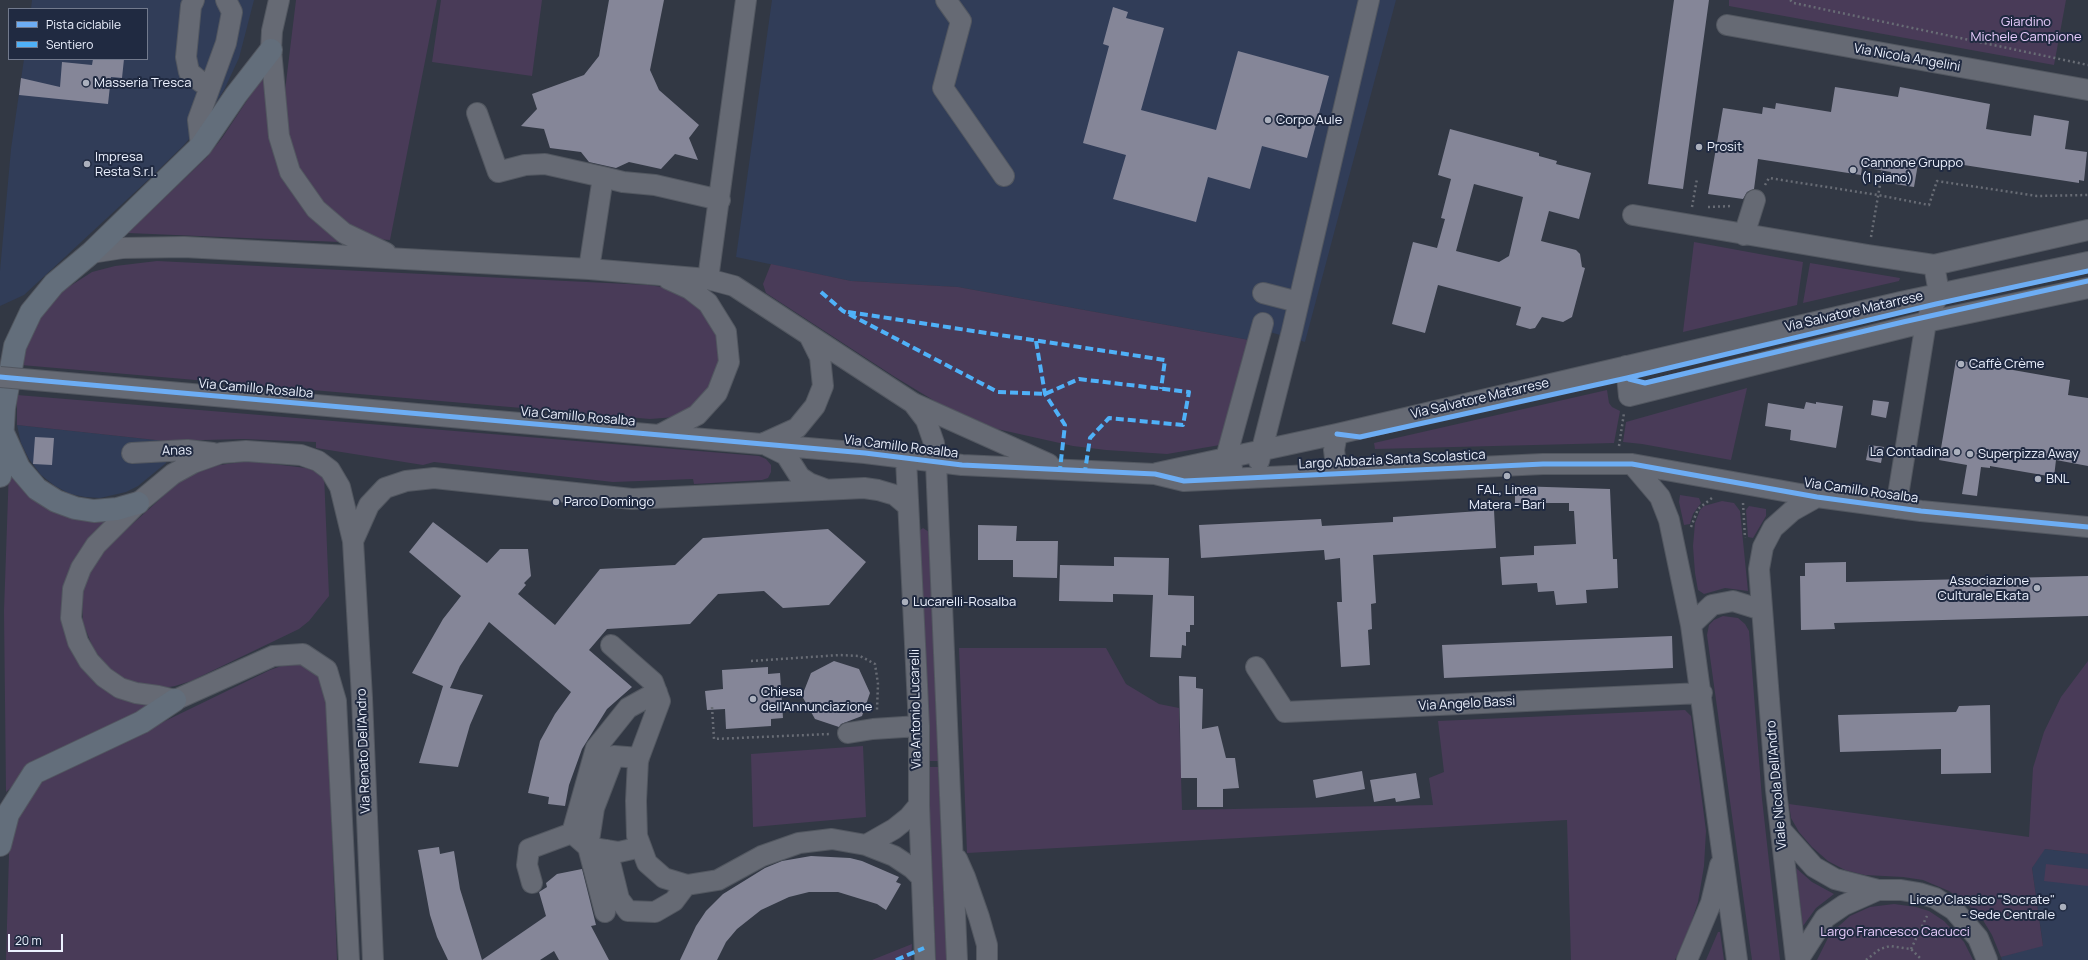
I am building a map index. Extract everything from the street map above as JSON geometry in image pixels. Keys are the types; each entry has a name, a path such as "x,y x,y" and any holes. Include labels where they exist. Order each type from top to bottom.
{"highway":[{"path":"0,476 4,408 15,346 31,312 54,284 91,253 201,146 236,95 271,50"},
{"path":"2,431 19,468 37,489 56,501 75,508 94,511 117,509 138,502"},
{"path":"0,845 8,814 34,773 142,722 176,700"}],"street":[{"path":"194,0 191,6 186,57 189,72 201,82 210,84"},
{"path":"201,146 198,120 226,43 231,18 232,12 226,0"},
{"path":"279,0 272,31 271,50 279,136 290,172 316,209 344,234 395,257"},
{"path":"708,279 720,200 746,0"},
{"path":"946,0 961,21 943,88 1004,176"},
{"path":"1261,477 1258,464 1292,331 1369,0"},
{"name":"Via Nicola Angelini","path":"1727,25 2088,90"},
{"path":"477,113 498,172 525,165 545,164 623,182 655,185 720,200"},
{"path":"589,269 603,177"},
{"path":"1744,234 1755,200"},
{"path":"1633,215 1934,265 2088,230"},
{"path":"91,253 123,248 184,247 395,257 589,269 708,279 734,286 913,403 1060,469"},
{"name":"Via Salvatore Matarrese","path":"2088,262 1939,293 1626,366 1629,396 1926,322 2088,288"},
{"path":"1896,508 1926,322 1939,293 1934,265"},
{"path":"657,274 690,289 708,303 726,332 729,362 717,393 697,415 661,434"},
{"path":"1263,293 1298,302"},
{"path":"1231,479 1233,470 1226,458 1258,321 1292,331"},
{"path":"762,444 797,428 815,406 822,386 820,356 808,334"},
{"name":"Largo Abbazia Santa Scolastica","path":"1155,474 1192,464 1338,434 1626,366"},
{"name":"Via Camillo Rosalba","path":"0,377 661,434 865,453 936,463 1155,474"},
{"path":"913,403 926,420 934,443 936,463 957,960"},
{"path":"1337,473 1334,450 1338,434"},
{"path":"762,444 786,455 800,477 809,483 829,490"},
{"name":"Anas","path":"132,453 187,450 221,454"},
{"name":"Via Renato Dell'Andro","path":"221,454 246,451 301,455 318,461 330,470 340,487 353,541 362,698 373,960"},
{"path":"176,700 136,693 120,688 104,677 89,661 78,642 71,618 73,589 81,568 96,545 138,502 173,474 187,466 221,454"},
{"name":"Via Antonio Lucarelli","path":"906,459 919,726 919,805 925,960"},
{"name":"Largo Abbazia Santa Scolastica","path":"1155,474 1184,481 1543,464 1632,464"},
{"path":"1632,464 1660,497 1669,520 1691,625 1702,693 1738,960"},
{"name":"Via Camillo Rosalba","path":"1632,464 1896,508 2020,522 2088,527"},
{"path":"353,541 369,505 385,488 406,481 434,478 632,499 864,488 878,490 894,495 909,513 938,519"},
{"name":"Viale Nicola Dell'Andro","path":"1797,960 1781,830 1759,568 1763,547 1773,528 1792,511 1817,496"},
{"path":"1691,625 1712,605 1733,601 1762,610"},
{"path":"610,646 653,682 660,701 639,758 636,801 637,836 647,862 664,878 686,885 718,880 762,856 799,843 832,839 866,845 894,856 921,877"},
{"name":"Via Renato Dell'Andro","path":"176,700 273,656 303,654 327,670 336,701 349,960"},
{"name":"Via Angelo Bassi","path":"1256,667 1285,712 1702,693"},
{"path":"572,833 596,748 628,708 656,692"},
{"path":"848,733 873,729 919,726"},
{"path":"606,912 594,808 614,756 639,758"},
{"path":"866,845 894,829 909,817 919,805"},
{"path":"1781,830 1814,867 1835,879 1878,890 1901,890 1934,898 1954,910 1968,924 1978,938 1987,960"},
{"path":"572,833 598,849 618,852 641,847"},
{"path":"532,883 527,865 529,849 572,833"},
{"path":"598,849 619,899 628,911 655,912 674,901 686,885"},
{"path":"952,851 965,877 979,917 986,945 987,960"},
{"path":"1687,960 1711,904 1723,854"},
{"path":"1797,960 1826,918 1844,905 1878,890"}],"path":[{"path":"1790,0 1802,4 2088,65"},
{"path":"1868,255 1883,167"},
{"path":"1708,207 1731,206 1755,200 1769,178 1878,195 1929,205 1937,181 2037,196 2088,195"},
{"path":"1697,179 1692,208 1700,208"},
{"path":"1618,446 1624,410"},
{"path":"1706,496 1718,498"},
{"path":"1690,532 1698,509 1712,497"},
{"path":"1743,502 1746,539"},
{"path":"751,661 840,655 860,656 875,664 878,684 877,707 873,729"},
{"path":"712,708 714,739 848,733"},
{"path":"1911,949 1934,898"},
{"path":"1866,960 1880,949 1890,946 1911,949 1922,960"}],"shaded area":[{"name":"Impresa Resta S.r.l.","path":"32,0 254,0 239,58 224,90 204,122 183,146 148,180 24,295 0,306 0,271 11,149 24,60 148,60 148,8 31,8"},
{"path":"772,0 1396,0 1305,342 1252,327 1249,340 958,287 851,281 736,257"},
{"path":"17,425 165,441 166,463 138,486 126,492 100,498 70,494 55,486 41,475 29,459 21,443"},
{"name":"Liceo Classico \"Socrate\" - Sede Centrale","path":"2044,849 2088,854 2088,960 2002,960 2001,957 2043,945 2032,868"}],"green space":[{"path":"296,0 437,0 390,240 375,239 357,231 322,202 294,161 285,133 284,99"},
{"path":"441,0 542,0 532,76 432,62"},
{"name":"Giardino Michele Campione","path":"1729,0 2066,0 2054,65 1729,6"},
{"path":"262,78 266,78 268,122 340,242 128,233 207,157 222,138"},
{"path":"1694,242 1803,262 1797,305 1683,332"},
{"path":"157,261 648,285 669,288 685,294 716,325 721,354 717,379 695,407 676,417 650,419 21,365 24,351 38,320 64,290 92,272 115,266"},
{"path":"1810,263 1900,278 1899,281 1803,303"},
{"path":"771,264 851,281 958,287 1249,340 1220,445 1167,454 1106,450 1073,446 997,429 938,403 895,377 766,293 763,284"},
{"path":"1747,388 1731,460 1623,442 1626,422"},
{"path":"1607,390 1609,403 1612,407 1620,411 1614,443 1375,449 1374,443"},
{"path":"17,395 759,456 766,459 771,465 771,472 768,478 762,480 694,484 693,479 613,482 434,462 423,465 316,448 316,442 243,439 165,441 17,425"},
{"path":"249,461 306,468 324,474 329,596 309,621 299,629 191,681 163,688 136,684 123,678 111,670 94,650 83,623 82,592 86,577 94,563 106,548 181,480 196,471 212,466"},
{"path":"9,468 106,522 63,619 66,636 74,656 94,682 121,699 154,707 40,761 6,792 4,611"},
{"path":"1680,495 1699,498 1701,503 1693,514 1690,524 1684,525 1679,502"},
{"path":"1722,501 1734,503 1740,511 1748,591 1725,588 1704,594 1698,590 1695,573 1693,546 1695,523 1700,510 1704,506"},
{"path":"1749,506 1766,509 1766,516 1753,538 1748,537 1746,510"},
{"path":"923,528 929,532 938,761 928,761 919,531"},
{"path":"1723,616 1738,618 1745,624 1749,631 1762,799 1780,960 1752,960 1707,635 1709,625 1714,620"},
{"path":"959,648 1106,648 1126,684 1159,704 1179,708 1182,810 1433,805 1429,778 1444,772 1438,721 1685,710 1691,716 1706,831 1704,866 1698,902 1690,926 1675,960 1571,960 1567,820 967,853"},
{"path":"2088,661 2088,854 2045,849 2032,868 2043,946 2001,957 1992,935 1981,917 1964,901 1949,891 1923,880 1903,877 1865,875 1845,870 1828,861 1812,847 1799,832 1791,818 1789,804 2029,837 2033,768 2044,732 2061,697"},
{"path":"287,664 301,664 313,668 322,679 326,689 337,960 6,960 9,854 14,817 44,780 270,670"},
{"path":"863,746 866,817 753,827 751,754"},
{"path":"928,767 938,767 947,960 936,960"},
{"path":"2046,864 2088,869 2088,886 2044,881"},
{"path":"1796,868 1812,882 1834,894 1816,908 1803,926"},
{"name":"Largo Francesco Cacucci","path":"1894,904 1916,907 1929,911 1944,921 1964,942 1973,960 1817,960 1830,934 1850,916 1870,907"},
{"path":"1718,932 1720,932 1724,960 1706,960"},
{"path":"912,944 911,960 872,960"}],"building":[{"path":"609,0 664,0 650,70 659,90 699,125 689,138 698,160 675,154 661,169 629,162 616,168 589,162 581,152 550,148 544,129 521,126 537,109 532,94 584,75 599,56"},
{"path":"1674,0 1709,0 1683,189 1648,184"},
{"name":"Corpo Aule","path":"1113,7 1128,12 1126,18 1164,28 1141,110 1216,130 1238,51 1329,76 1307,158 1262,146 1250,189 1208,177 1196,222 1113,199 1126,155 1083,143 1109,46 1103,44"},
{"name":"Masseria Tresca","path":"93,60 124,60 122,78 111,77 108,104 19,95 21,78 60,87 62,62 92,65"},
{"path":"1835,87 1898,97 1900,87 1990,104 1986,129 2010,133 2031,136 2034,115 2069,121 2065,149 2087,152 2084,181 2079,180 2079,183 1919,158 1914,187 1889,183 1891,172 1862,167 1861,175 1758,159 1754,189 1747,192 1743,199 1708,194 1723,108 1762,114 1763,107 1775,109 1776,103 1831,112"},
{"path":"1450,129 1539,153 1539,156 1557,161 1556,164 1591,173 1579,219 1549,211 1541,241 1576,250 1580,254 1582,267 1585,268 1572,317 1563,322 1542,317 1535,328 1530,329 1516,325 1521,307 1438,285 1425,333 1392,324 1413,242 1437,248 1445,219 1441,218 1451,179 1438,175","holes":["1474,184 1523,197 1509,256 1499,262 1456,251"]},
{"path":"1956,360 2070,380 2068,395 2088,398 2088,466 2056,460 2054,477 1990,466 1990,468 1981,467 1977,496 1962,494 1967,465 1939,460"},
{"path":"1873,400 1889,402 1886,418 1871,415"},
{"path":"1806,402 1843,406 1836,448 1790,440 1791,430 1765,426 1768,403 1804,409"},
{"path":"35,437 54,438 52,465 33,464"},
{"path":"1869,445 1884,447 1881,463 1866,460"},
{"path":"1515,486 1610,489 1613,559 1617,559 1618,588 1586,590 1587,603 1556,605 1554,591 1538,592 1537,583 1502,585 1500,557 1534,555 1534,546 1576,544 1574,511 1569,511 1569,503 1515,503"},
{"path":"1494,510 1496,548 1373,555 1376,603 1371,604 1372,629 1368,630 1370,665 1341,667 1337,602 1342,602 1340,558 1325,560 1324,550 1201,558 1199,525 1321,519 1322,526 1393,522 1393,517"},
{"path":"433,522 487,563 500,549 528,549 531,576 524,583 526,585 518,594 555,625 600,569 675,565 703,538 828,529 866,562 829,605 783,608 764,591 718,594 690,624 607,629 589,650 632,687 607,709 582,749 569,785 565,806 548,804 549,797 528,793 540,741 555,714 571,692 489,622 460,666 450,688 483,695 470,725 458,767 419,763 443,686 412,673 443,619 461,596 409,552"},
{"path":"978,525 1017,526 1016,541 1058,541 1057,578 1013,577 1013,560 978,560"},
{"path":"1114,557 1169,558 1168,595 1194,596 1194,625 1190,625 1190,632 1186,632 1186,646 1182,645 1181,658 1150,657 1153,595 1113,594 1113,602 1059,601 1060,565 1114,566"},
{"path":"1846,562 1846,582 2088,576 2088,616 1834,623 1835,629 1801,630 1800,576 1805,576 1805,563"},
{"path":"1672,636 1673,668 1444,678 1442,645"},
{"path":"834,661 859,669 870,693 862,716 841,724 839,727 815,719 802,696 811,673"},
{"name":"Chiesa dell'Annunciazione","path":"768,667 768,674 780,673 783,718 771,719 771,726 726,729 725,709 707,710 705,691 723,689 722,670"},
{"path":"1179,676 1196,677 1196,688 1203,689 1202,729 1218,726 1226,758 1235,758 1239,788 1223,789 1223,807 1197,807 1197,778 1181,778"},
{"path":"1990,705 1991,773 1941,774 1941,749 1840,752 1838,715 1956,712 1959,706"},
{"path":"1362,771 1365,789 1316,798 1313,780"},
{"path":"1416,773 1420,798 1396,802 1395,798 1374,802 1370,780"},
{"path":"439,847 440,854 454,851 460,889 482,960 448,960 437,937 430,915 418,850"},
{"path":"811,856 850,858 862,861 899,877 896,882 901,884 886,910 877,904 838,892 809,892 789,897 761,910 737,929 726,942 717,960 680,960 696,926 706,911 723,894 765,868 782,861"},
{"path":"582,869 596,925 591,926 609,960 559,960 554,951 540,960 482,960 546,916 539,892 547,887 546,883 557,874"}],"marked path":[{"path":"821,292 843,311 998,392 1045,394 1079,379 1189,392 1183,425 1109,418 1090,438 1085,471"},
{"path":"848,312 1165,360 1161,389"},
{"path":"1036,341 1045,394 1065,425 1060,469"},
{"path":"896,960 924,948"}],"cycle path":[{"path":"1337,434 1360,437 1627,378 1936,304 2088,271"},
{"path":"1629,379 1645,383 1903,322 2088,281"},
{"path":"0,377 865,453 962,465 1155,474 1184,481 1543,464 1632,464 1817,497 1921,511 2088,527"}],"place":[{"name":"Masseria Tresca","path":"86,83"},
{"name":"Corpo Aule","path":"1268,120"},
{"name":"Prosit","path":"1699,147"},
{"name":"Impresa Resta S.r.l.","path":"87,164"},
{"name":"Cannone Gruppo (1 piano)","path":"1853,170"},
{"name":"Caffè Crème","path":"1961,364"},
{"name":"La Contadina","path":"1957,452"},
{"name":"Superpizza Away","path":"1970,454"},
{"name":"FAL, Linea Matera - Bari","path":"1507,476"},
{"name":"BNL","path":"2038,479"},
{"name":"Parco Domingo","path":"556,502"},
{"name":"Associazione Culturale Ekata","path":"2037,588"},
{"name":"Lucarelli-Rosalba","path":"905,602"},
{"name":"Chiesa dell'Annunciazione","path":"753,699"},
{"name":"Liceo Classico \"Socrate\" - Sede Centrale","path":"2063,907"}]}
